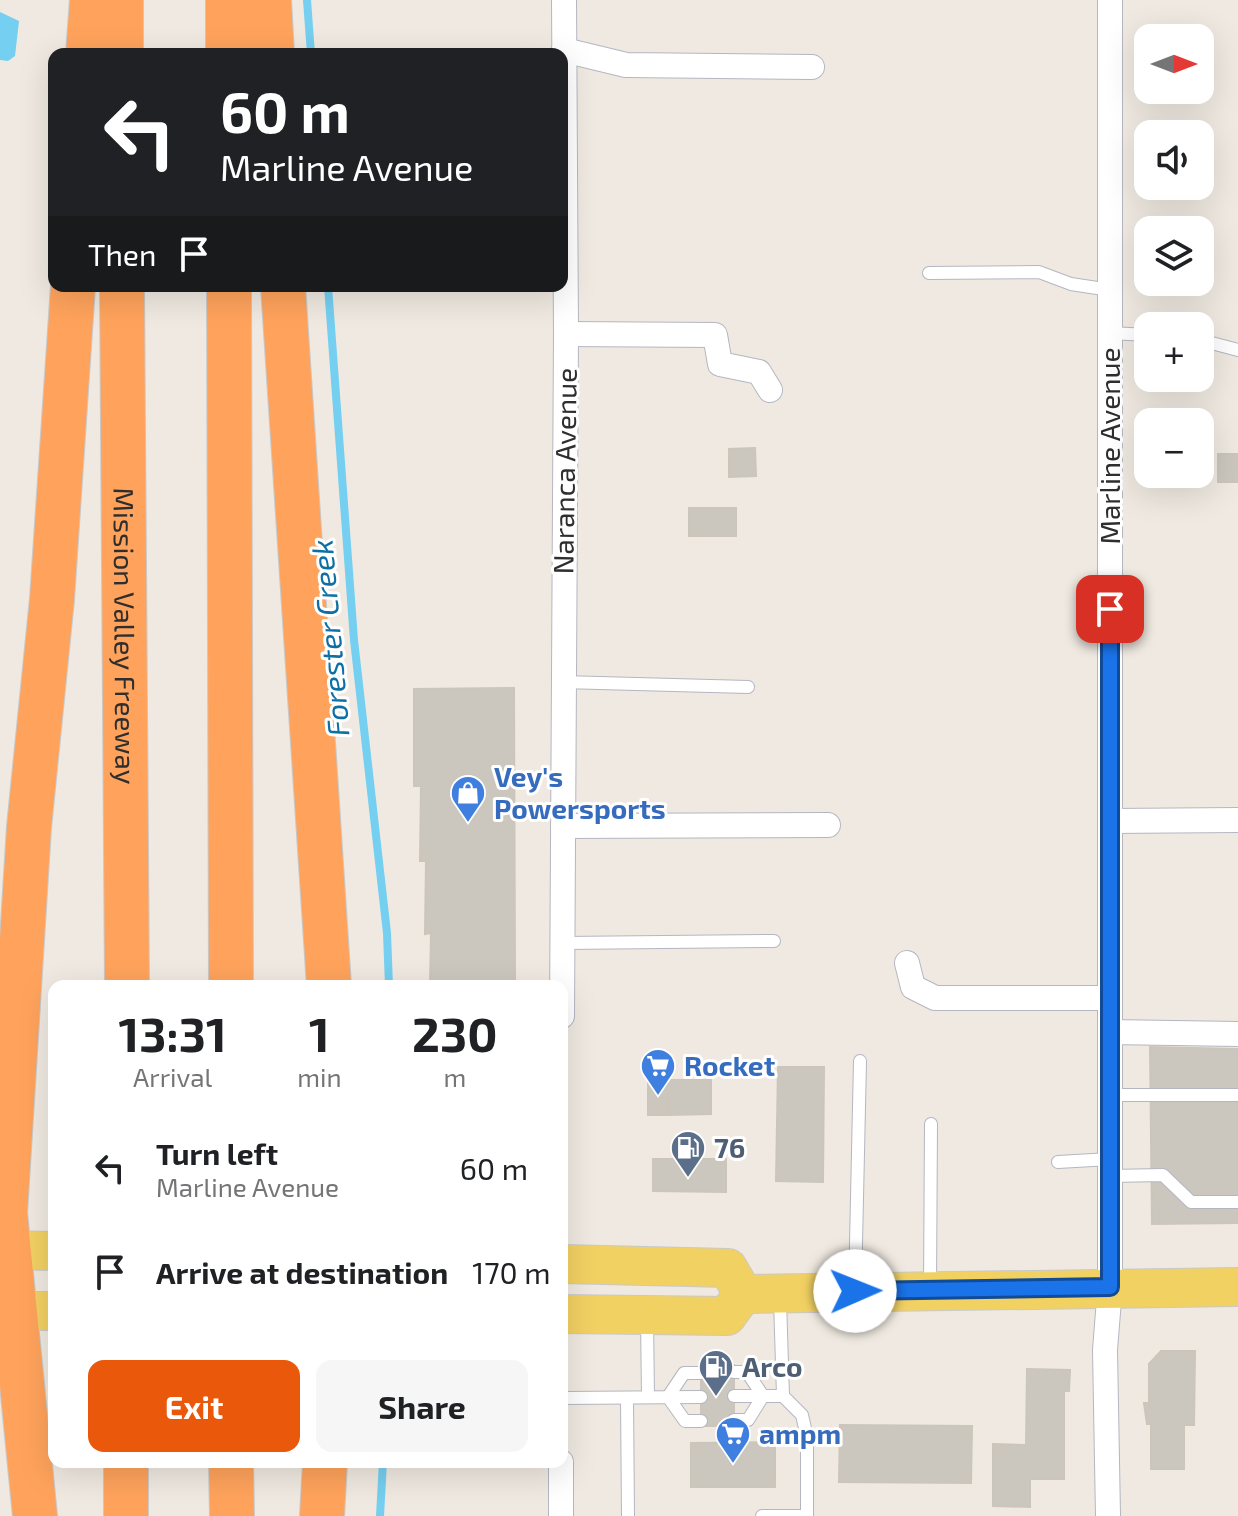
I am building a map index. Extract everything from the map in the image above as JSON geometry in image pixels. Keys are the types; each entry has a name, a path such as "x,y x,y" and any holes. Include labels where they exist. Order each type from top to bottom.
{"highway":[{"path":"88,48 92,0"},
{"path":"121,0 121,48"},
{"path":"228,0 228,48"},
{"path":"269,0 272,48"},
{"path":"35,1516 23,1311 5,1250 5,1213 29,827 52,599 73,292"},
{"name":"Mission Valley Freeway","path":"122,292 127,980"},
{"path":"229,292 231,980"},
{"path":"283,292 329,980"},
{"path":"126,1468 126,1516"},
{"path":"231,1468 232,1516"},
{"path":"322,1516 325,1468"}],"main road":[{"path":"5,1250 48,1251"},
{"path":"568,1264 728,1268 743,1294"},
{"path":"568,1308 585,1290 676,1284 698,1267"},
{"path":"743,1294 1238,1287"},
{"path":"568,1314 727,1316 743,1294"}],"street":[{"name":"Naranca Avenue","path":"564,0 564,48"},
{"name":"Marline Avenue","path":"1108,1516 1105,1350 1110,1287 1110,0"},
{"path":"568,51 626,65 812,67"},
{"name":"Naranca Avenue","path":"562,980 566,292"},
{"path":"566,334 715,335 720,364 759,372 770,390"},
{"path":"1110,821 1238,820"},
{"path":"563,826 828,825"},
{"path":"907,963 913,987 935,998 1110,998"},
{"path":"1110,1032 1238,1034"},
{"path":"561,1468 561,1516"}],"lane":[{"path":"929,273 1039,272 1071,284 1110,290"},
{"path":"1110,333 1134,334"},
{"path":"1214,344 1238,350"},
{"path":"562,682 748,687"},
{"path":"563,943 774,941"},
{"path":"855,1291 860,1061"},
{"path":"1110,1095 1238,1095"},
{"path":"930,1290 931,1124"},
{"path":"1058,1162 1163,1175 1191,1202 1238,1202"},
{"path":"762,1516 807,1516 807,1437 802,1415 783,1396 780,1293"},
{"path":"647,1315 648,1397"},
{"path":"734,1372 747,1372 763,1396"},
{"path":"668,1397 684,1373 701,1373"},
{"path":"734,1396 783,1396"},
{"path":"734,1420 748,1420 763,1396"},
{"path":"668,1397 685,1421 701,1421"},
{"path":"568,1398 701,1397"},
{"path":"627,1398 628,1516"}],"water":[{"path":"0,12 19,21 15,56 8,61 0,60"}],"building":[{"path":"755,448 756,476 729,477 729,449"},
{"path":"1218,454 1238,454 1238,482 1218,482"},
{"path":"689,508 736,508 736,536 689,536"},
{"name":"Vey's Powersports","path":"514,688 515,980 430,980 431,933 425,934 426,861 420,861 421,786 414,786 414,689"},
{"path":"1150,1047 1238,1049 1238,1223 1152,1224"},
{"path":"778,1067 824,1067 823,1182 776,1181"},
{"name":"Rocket","path":"648,1080 668,1080 668,1115 648,1115"},
{"path":"668,1080 711,1080 711,1114 668,1115"},
{"path":"653,1159 726,1159 726,1192 653,1191"},
{"path":"1161,1351 1195,1351 1194,1425 1184,1425 1184,1469 1151,1469 1151,1424 1147,1424 1144,1403 1149,1403 1149,1364"},
{"path":"701,1365 734,1365 734,1426 701,1426"},
{"path":"1027,1369 1070,1370 1069,1391 1064,1391 1064,1479 1030,1479 1030,1507 993,1506 993,1444 1026,1445"},
{"path":"840,1425 972,1426 971,1483 839,1482"},
{"name":"ampm","path":"775,1442 775,1487 691,1487 691,1443"}],"waterway":[{"name":"Forester Creek","path":"307,0 311,48"},
{"name":"Forester Creek","path":"328,292 354,640 387,933 389,980"},
{"name":"Forester Creek","path":"380,1516 383,1468"}],"place":[{"name":"Vey's Powersports","path":"468,824"},
{"name":"Rocket","path":"658,1097"},
{"name":"76","path":"688,1179"},
{"name":"Arco","path":"716,1398"},
{"name":"ampm","path":"733,1465"}],"route":[{"path":"855,1291 1110,1287 1110,609"}]}
